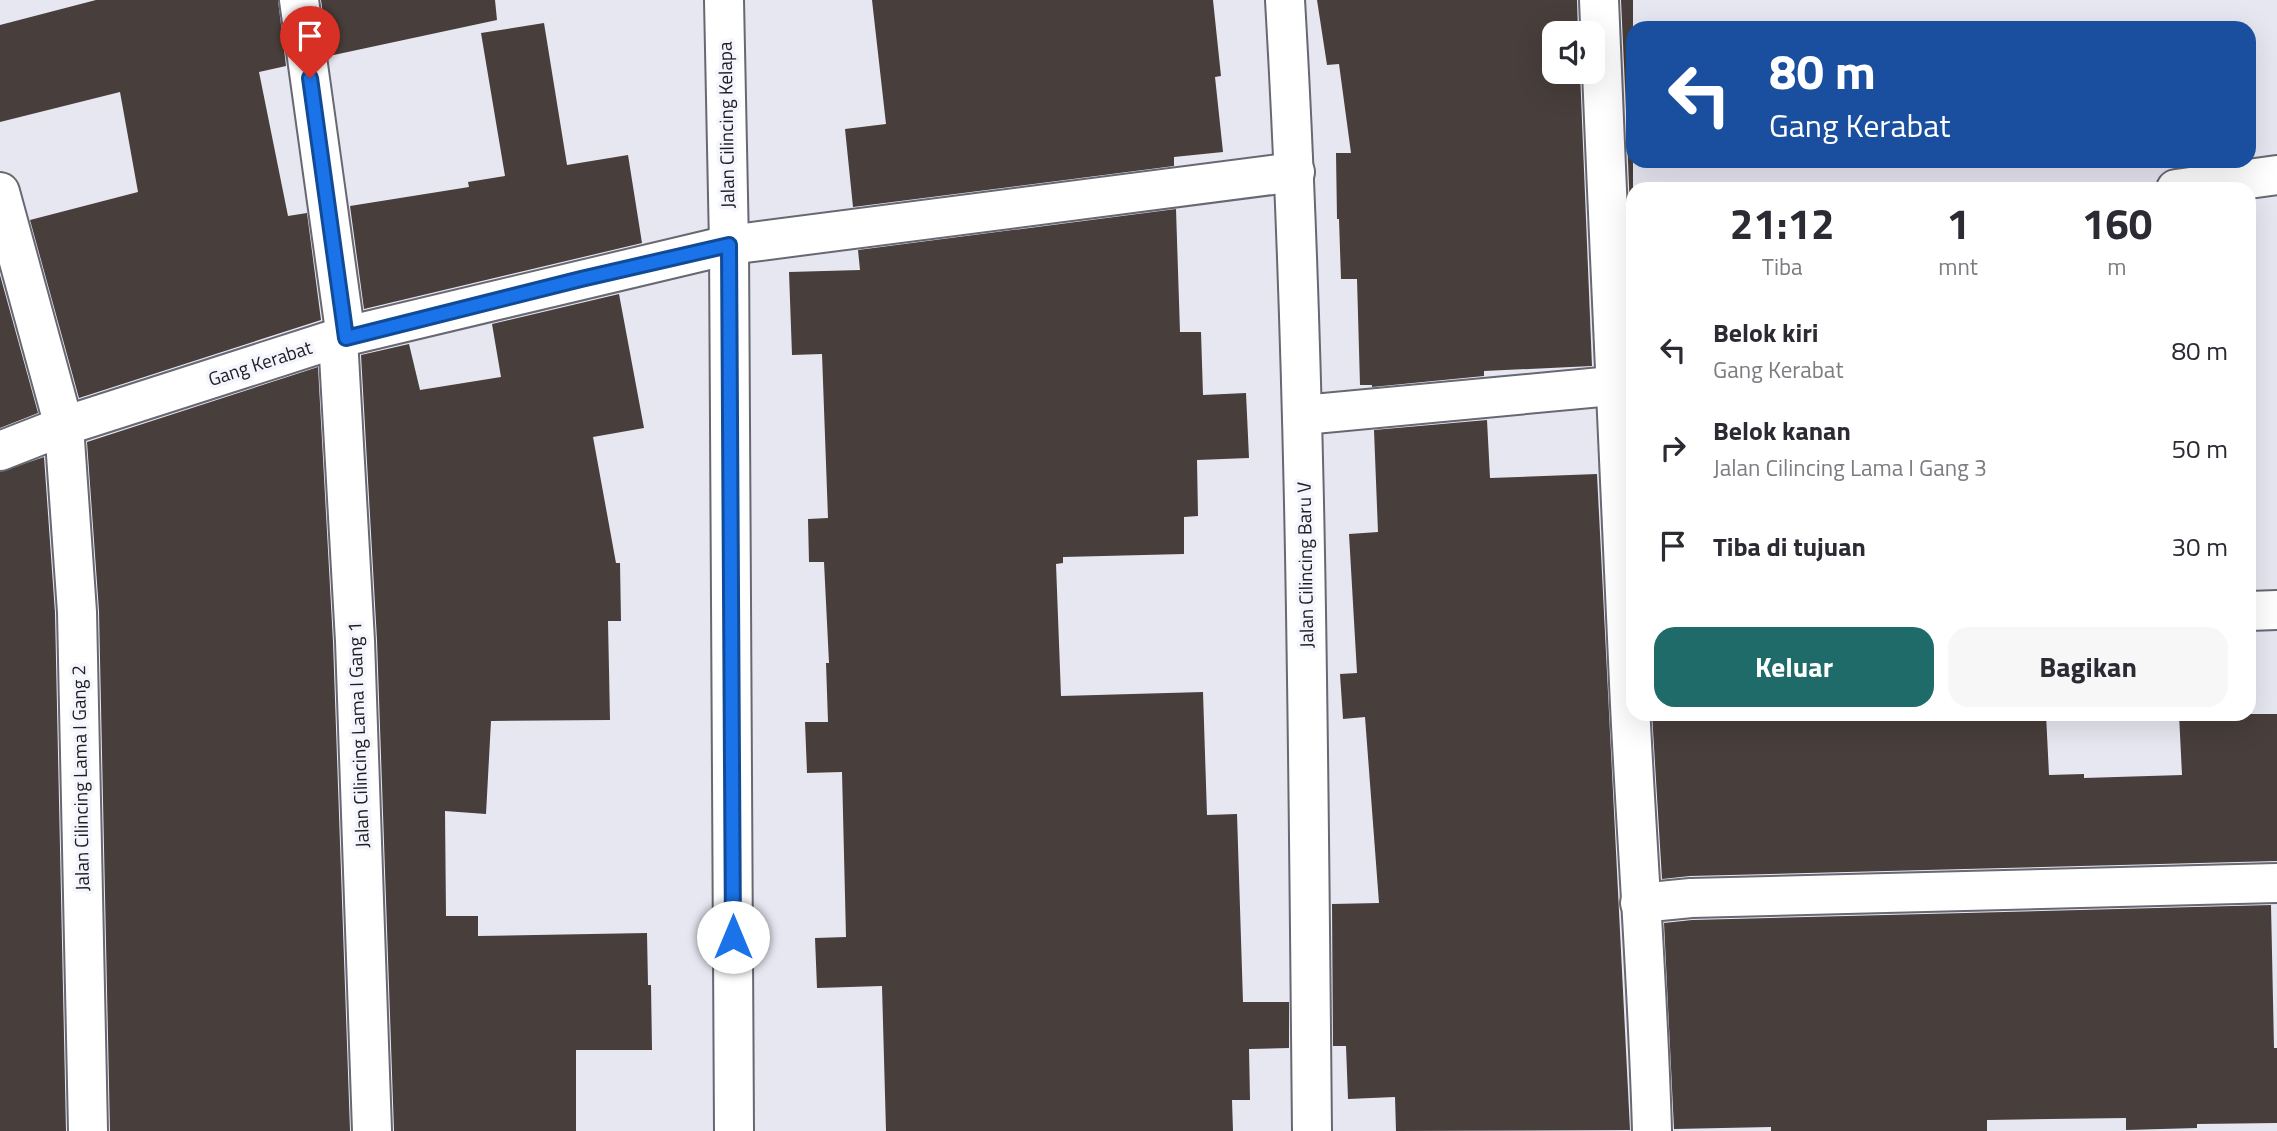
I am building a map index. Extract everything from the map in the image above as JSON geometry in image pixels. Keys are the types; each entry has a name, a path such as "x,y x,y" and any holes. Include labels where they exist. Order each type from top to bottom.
{"street":[{"name":"Jalan Cilincing Lama I Gang 1","path":"299,0 342,338 372,1131"},
{"name":"Jalan Cilincing Kelapa","path":"724,0 729,245 734,1131"},
{"name":"Jalan Cilincing Baru V","path":"1285,0 1295,172 1303,415 1312,1131"},
{"path":"1599,0 1621,244 1626,495"},
{"name":"Gang Kerabat","path":"0,451 64,426 342,338 729,245 1295,172"},
{"path":"2226,182 2277,175"},
{"name":"Jalan Cilincing Lama I Gang 2","path":"0,192 64,426 77,612 88,1131"},
{"path":"1303,415 1623,384"},
{"path":"2256,611 2277,610"},
{"path":"1633,721 1640,903 1649,1002 1652,1131"},
{"path":"1640,903 1691,898 2277,883"}],"building":[{"path":"96,0 278,0 286,66 259,72 288,216 307,213 321,320 79,398 30,220 138,192 120,92 0,122 0,25"},
{"path":"321,0 495,0 497,20 329,56"},
{"path":"872,0 1213,0 1221,76 1215,77 1223,152 1174,157 1174,166 853,207 845,129 886,124"},
{"path":"1317,0 1577,0 1578,21 1542,21 1542,84 1580,84 1592,366 1484,371 1484,376 1372,387 1360,385 1357,279 1341,279 1337,219 1336,153 1351,153 1339,64 1327,65"},
{"path":"1621,0 1633,0 1633,21 1626,21 1626,112"},
{"path":"544,23 567,165 628,155 642,243 364,309 350,206 469,187 468,182 505,176 481,33"},
{"path":"1628,168 1633,168 1633,182 1629,182"},
{"path":"1176,209 1180,332 1201,332 1203,395 1246,393 1249,458 1197,460 1198,516 1184,517 1184,554 1063,557 1063,563 1056,564 1061,696 1203,692 1207,815 1237,814 1243,1002 1289,1002 1289,1048 1249,1049 1250,1100 1232,1100 1233,1131 886,1131 882,986 817,988 815,938 846,937 842,772 807,773 805,722 828,722 826,663 829,663 824,562 809,562 808,519 828,518 822,354 792,355 789,272 860,270 858,250"},
{"path":"0,275 38,413 0,428"},
{"path":"619,294 644,428 593,437 616,563 620,563 621,621 608,621 610,720 491,721 486,814 445,811 446,916 478,916 478,936 647,933 652,1050 576,1050 576,1131 394,1131 377,640 361,355 409,344 420,390 501,377 492,324"},
{"path":"318,367 333,642 350,1131 110,1131 99,611 87,442"},
{"path":"1487,420 1490,478 1597,474 1630,1130 1396,1131 1395,1097 1348,1099 1346,1046 1333,1046 1332,904 1379,903 1365,717 1343,719 1340,674 1357,673 1349,534 1378,532 1374,430"},
{"path":"44,457 55,613 66,1131 0,1131 0,472"},
{"path":"2256,714 2277,714 2277,861 1690,876 1662,879 1652,721 2046,721 2049,775 2084,774 2084,778 2182,775 2179,721 2256,721"},
{"path":"2271,905 2277,1123 2197,1124 2197,1128 2126,1130 2126,1118 1987,1120 1987,1131 1771,1131 1771,1127 1674,1129 1664,923 1692,920"}],"route":[{"path":"310,78 346,338 729,245 733,937"}]}
